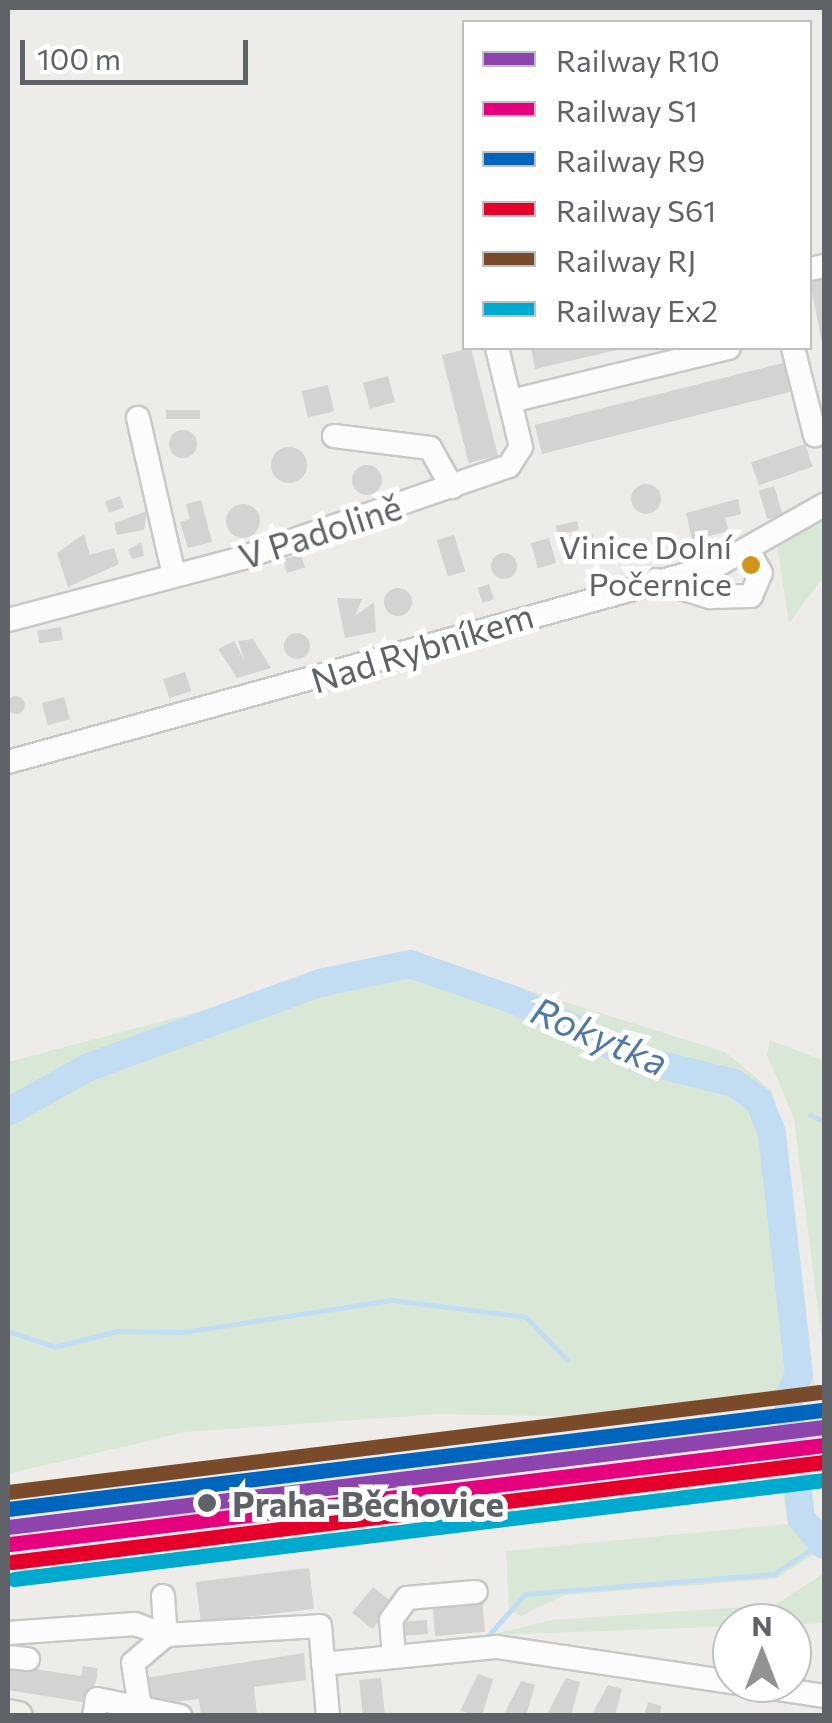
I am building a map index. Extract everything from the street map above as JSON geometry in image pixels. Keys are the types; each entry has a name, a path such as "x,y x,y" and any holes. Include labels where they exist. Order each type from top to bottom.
{"main road":[{"path":"8,1714 18,1716"}],"street":[{"name":"V Padolině","path":"8,620 174,576 452,487 520,454 498,350"},
{"path":"511,401 721,350"},
{"path":"793,350 814,435"},
{"path":"138,418 174,576"},
{"path":"334,436 430,448 452,487"},
{"name":"Nad Rybníkem","path":"8,762 748,550 824,505"},
{"path":"654,579 733,600 760,587 748,550"},
{"path":"394,1654 390,1620 406,1598 476,1592"},
{"path":"162,1596 166,1635"},
{"path":"8,1633 135,1624 166,1635 320,1626 328,1716"},
{"path":"140,1706 133,1663 166,1635"},
{"path":"323,1664 394,1654 497,1647 824,1696"},
{"path":"94,1716 97,1699 180,1716"}],"green space":[{"path":"824,514 824,576 789,623 777,545"},
{"path":"414,955 725,1052 772,1091 815,1390 603,1417 438,1414 185,1432 8,1474 8,1062"},
{"path":"770,1040 824,1061 824,1357 794,1118 767,1055"},
{"path":"818,1521 824,1548 775,1579 565,1595 521,1616 509,1610 506,1551"},
{"path":"824,1573 824,1623 812,1623 812,1603 778,1603"},
{"path":"712,1609 712,1627 489,1635 551,1620"}],"building":[{"path":"824,278 824,348 812,292 812,281"},
{"path":"463,350 471,350 498,456 469,463 442,355"},
{"path":"531,350 617,350 535,369"},
{"path":"787,362 794,391 542,454 535,425"},
{"path":"388,376 395,402 370,409 363,383"},
{"path":"328,385 334,411 308,417 302,391"},
{"path":"166,410 200,410 200,419 166,419"},
{"path":"183,430 193,434 197,444 193,454 183,458 173,454 169,444 173,434"},
{"path":"805,444 813,467 759,485 751,463"},
{"path":"289,447 302,452 307,465 302,478 289,483 276,478 271,465 276,452"},
{"path":"367,465 378,469 382,480 378,491 367,495 356,491 352,480 356,469"},
{"path":"646,484 657,488 661,499 657,510 646,514 635,510 631,499 635,488"},
{"path":"774,486 783,515 767,519 759,491"},
{"path":"120,496 124,507 109,513 105,501"},
{"path":"738,499 741,514 725,518 729,531 692,540 686,513"},
{"path":"201,500 212,542 188,548 180,522 190,519 186,504"},
{"path":"243,504 255,509 260,521 255,533 243,538 231,533 226,521 231,509"},
{"path":"147,511 144,530 117,535 114,523"},
{"path":"577,521 579,530 558,535 556,526"},
{"path":"593,533 593,551 575,555 571,538"},
{"path":"84,534 90,555 114,548 119,564 68,587 57,553"},
{"path":"454,535 465,571 448,577 437,540"},
{"path":"549,538 556,563 538,568 531,543"},
{"path":"141,542 144,556 132,559 128,550"},
{"path":"504,553 513,557 517,566 513,575 504,579 495,575 491,566 495,557"},
{"path":"301,554 305,567 287,573 283,560"},
{"path":"489,584 494,599 483,603 478,588"},
{"path":"398,588 408,592 412,602 408,612 398,616 388,612 384,602 388,592"},
{"path":"337,598 362,599 355,616 374,602 376,632 345,638"},
{"path":"61,627 63,640 39,644 37,631"},
{"path":"297,633 306,637 310,646 306,655 297,659 288,655 284,646 288,637"},
{"path":"253,639 271,668 237,678 218,649 234,641 245,661 238,641"},
{"path":"185,672 191,691 169,698 163,679"},
{"path":"16,696 23,698 23,712 16,714 9,712 7,705 9,698"},
{"path":"64,697 70,719 48,725 42,703"},
{"path":"232,1462 233,1470 163,1479 162,1471"},
{"path":"238,1507 239,1515 169,1523 169,1516"},
{"path":"309,1568 314,1609 201,1623 196,1582"},
{"path":"373,1587 393,1603 372,1629 352,1613"},
{"path":"482,1598 485,1632 435,1636 432,1602"},
{"path":"427,1620 428,1634 404,1636 403,1622"},
{"path":"304,1653 306,1680 254,1687 257,1716 201,1716 199,1699 148,1705 144,1678"},
{"path":"8,1665 81,1676 83,1666 97,1668 97,1678 88,1703 8,1690"},
{"path":"478,1674 493,1679 482,1716 460,1711"},
{"path":"381,1678 385,1716 363,1716 359,1680"},
{"path":"566,1678 580,1682 571,1716 547,1714"},
{"path":"521,1681 535,1685 526,1716 503,1716"},
{"path":"608,1685 622,1689 615,1716 591,1716"},
{"path":"648,1702 662,1706 659,1716 644,1716"}],"waterway":[{"name":"Rokytka","path":"8,1112 89,1067 320,983 410,964 514,1000 641,1060 734,1083 759,1101 772,1134 799,1374 788,1399 801,1518 824,1545"},
{"path":"759,1101 772,1102"},
{"path":"810,1115 824,1121"},
{"path":"8,1331 55,1347 117,1331 183,1332 392,1300 526,1317 567,1360"},
{"path":"486,1638 525,1594 773,1574 823,1542"}],"railway":[{"path":"8,1573 824,1473"}],"rail line":[{"name":"RJ","path":"8,1492 820,1392"},
{"name":"R9","path":"8,1509 822,1410"},
{"name":"R10","path":"8,1527 824,1427"},
{"name":"S1","path":"10,1544 824,1445"},
{"name":"S61","path":"12,1562 824,1462"},
{"name":"Ex2","path":"14,1579 824,1480"}],"place":[{"name":"Vinice Dolní Počernice","path":"751,565"},
{"name":"Praha-Běchovice","path":"207,1503"}]}
